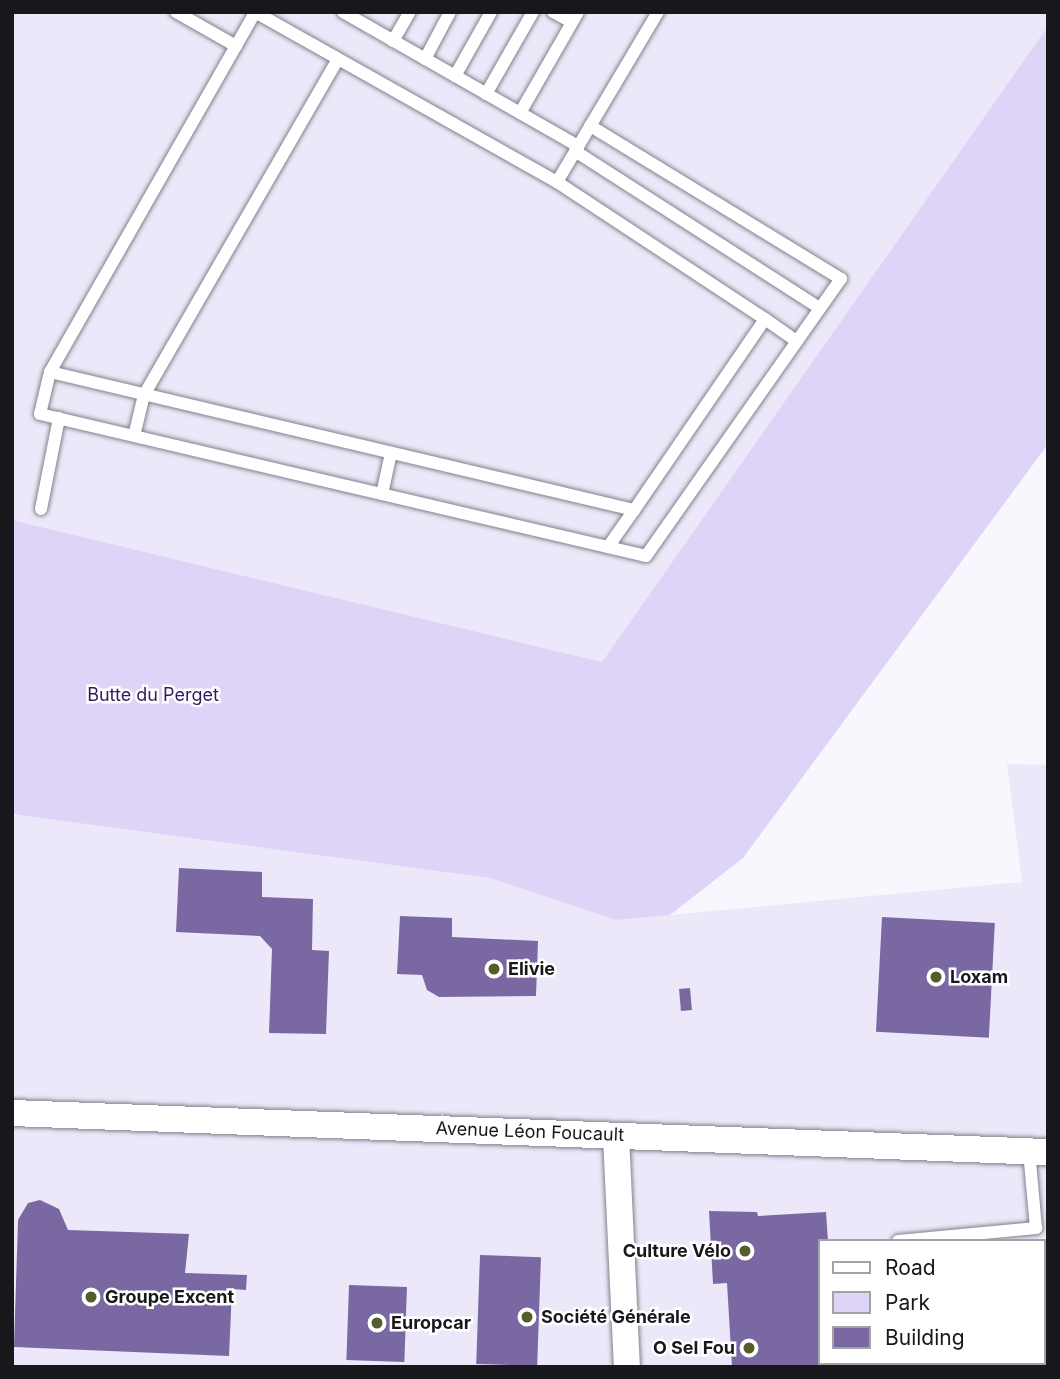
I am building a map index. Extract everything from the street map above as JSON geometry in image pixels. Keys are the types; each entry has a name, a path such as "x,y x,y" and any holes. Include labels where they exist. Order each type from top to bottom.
{"street":[{"name":"Avenue Léon Foucault","path":"12,1113 1039,1151"},
{"path":"616,1136 626,1367"}],"lane":[{"path":"176,12 236,46"},
{"path":"590,127 841,279 646,556 40,414 50,372 255,12 556,181 797,341"},
{"path":"343,12 366,18 393,41 520,113 820,308"},
{"path":"393,41 410,12"},
{"path":"425,59 450,12"},
{"path":"455,76 491,12"},
{"path":"486,94 533,12"},
{"path":"520,113 575,17 553,12"},
{"path":"556,181 658,12"},
{"path":"134,436 144,395 338,59"},
{"path":"608,547 765,319"},
{"path":"50,372 634,510"},
{"path":"41,509 59,418"},
{"path":"382,494 391,453"},
{"path":"919,1239 1036,1228 1039,1151"}],"shaded area":[{"path":"12,12 1048,12 1048,26 602,662 12,520"},
{"path":"1007,764 1048,765 1048,1367 12,1367 12,818 18,814 490,878 616,920 1022,882"}],"green space":[{"name":"Butte du Perget","path":"1048,26 1048,444 743,858 670,915 616,920 490,878 12,814 12,520 602,662"}],"building":[{"path":"179,868 262,872 262,897 313,899 312,950 329,951 326,1034 269,1033 272,949 260,936 176,932"},
{"path":"400,916 452,918 452,937 538,941 536,996 439,997 427,990 422,975 397,974"},
{"name":"Loxam","path":"882,917 995,923 989,1038 876,1032"},
{"path":"690,988 692,1010 681,1011 679,989"},
{"path":"40,1200 59,1209 68,1230 189,1234 185,1273 247,1275 246,1290 232,1289 229,1356 14,1347 18,1220 28,1203"},
{"path":"709,1211 757,1212 758,1216 826,1212 828,1239 818,1239 818,1365 834,1367 732,1367 727,1283 713,1284"},
{"path":"480,1255 541,1257 537,1366 476,1364"},
{"path":"1048,1273 1048,1367 920,1367 1046,1365"},
{"name":"Europcar","path":"349,1285 407,1287 404,1362 346,1360"}],"place":[{"name":"Elivie","path":"494,969"},
{"name":"Loxam","path":"936,977"},
{"name":"Culture Vélo","path":"745,1251"},
{"name":"Groupe Excent","path":"91,1297"},
{"name":"Société Générale","path":"527,1317"},
{"name":"Europcar","path":"377,1323"},
{"name":"O Sel Fou","path":"749,1348"}]}
